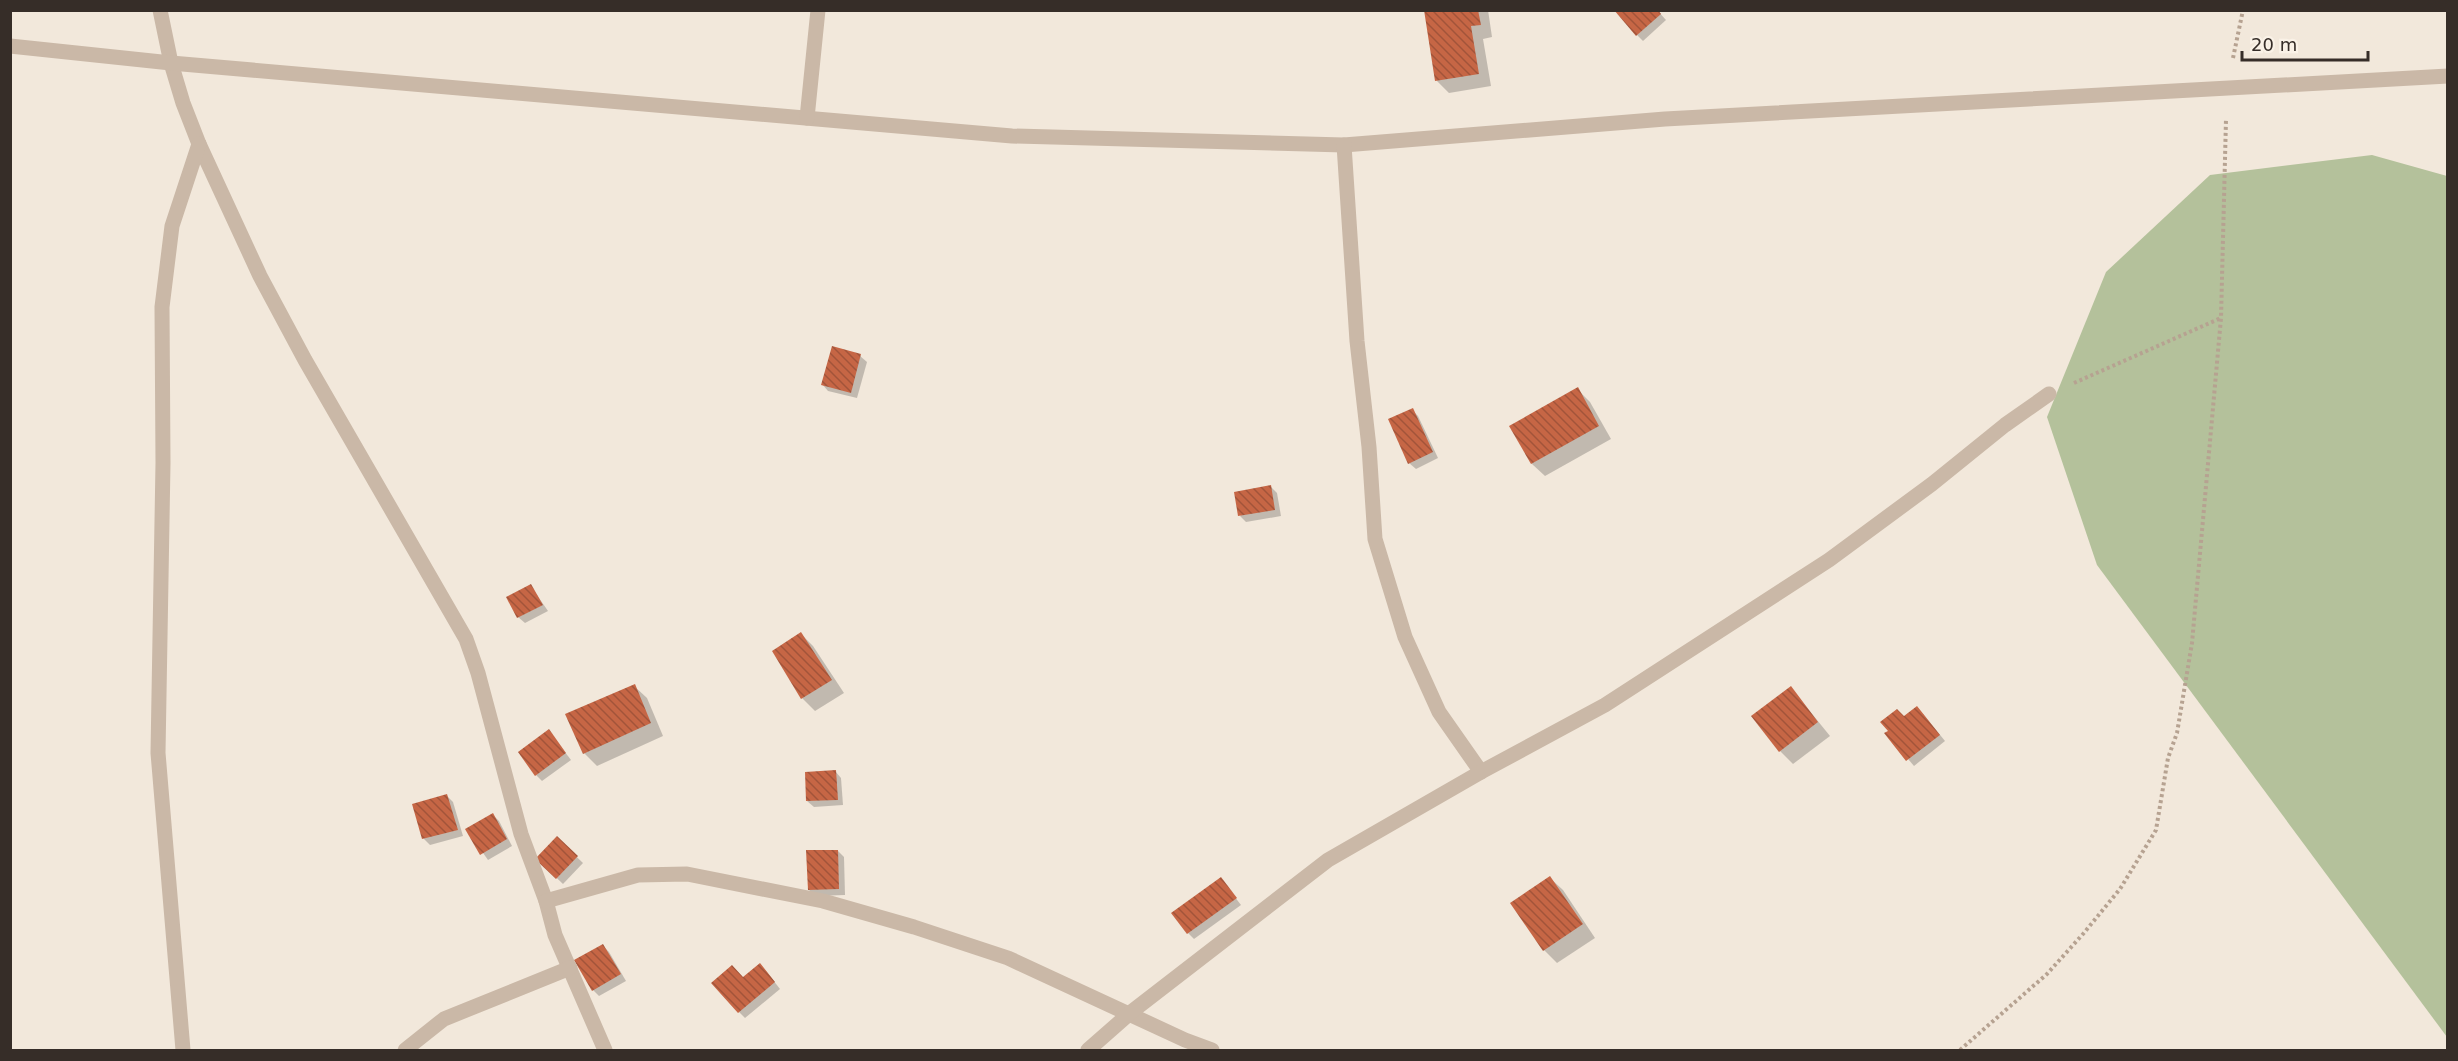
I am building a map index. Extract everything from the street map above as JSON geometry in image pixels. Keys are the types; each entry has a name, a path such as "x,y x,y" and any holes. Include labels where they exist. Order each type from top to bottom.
{"street":[{"path":"160,10 171,63 199,144 260,276 305,360 465,639 478,673 521,834 546,901 555,935 605,1050"},
{"path":"807,118 818,10"},
{"path":"10,46 171,63 1012,136 1344,145 1665,119 2448,76"},
{"path":"183,1050 158,753 163,463 162,308 172,226 199,144"},
{"path":"1344,145 1357,341 1369,447 1376,539 1405,637 1439,712 1481,772"},
{"path":"1088,1050 1130,1013 1328,860 1481,772 1605,705 1829,560 2049,394"},
{"path":"546,901 638,875 687,874 823,901 914,927 1008,958 1185,1040 1212,1050"},
{"path":"405,1050 444,1019 570,968"}],"path":[{"path":"1960,1050 2047,974 2083,934 2120,889 2156,830 2168,758 2177,733 2192,643 2222,318 2227,88 2243,10"},
{"path":"2049,394 2108,366 2222,318"}],"green space":[{"path":"2372,155 2447,176 2447,1037 2097,565 2047,417 2106,272 2210,175"}],"building":[{"path":"1424,10 1478,10 1481,25 1471,26 1479,74 1435,81"},
{"path":"1614,10 1658,10 1661,14 1636,36"},
{"path":"832,346 861,354 851,393 821,385"},
{"path":"1578,387 1599,426 1531,464 1509,426"},
{"path":"1413,408 1433,452 1408,464 1388,419"},
{"path":"1271,485 1275,510 1238,516 1234,492"},
{"path":"531,584 543,605 517,618 506,597"},
{"path":"801,632 832,680 801,699 772,651"},
{"path":"635,684 651,723 583,754 565,714"},
{"path":"1791,686 1818,722 1779,752 1751,716"},
{"path":"1917,706 1940,735 1906,761 1884,733 1888,731 1880,722 1897,709 1904,716"},
{"path":"549,729 566,753 535,776 518,752"},
{"path":"836,770 838,800 806,801 805,772"},
{"path":"447,794 458,830 422,839 412,804"},
{"path":"493,813 507,839 480,855 465,829"},
{"path":"557,836 578,856 556,879 535,859"},
{"path":"806,850 838,850 839,889 808,890"},
{"path":"1550,876 1583,924 1543,951 1510,903"},
{"path":"1221,877 1237,898 1187,934 1171,913"},
{"path":"603,944 621,974 592,991 574,960"},
{"path":"760,963 775,982 738,1013 711,983 732,965 743,977"}]}
